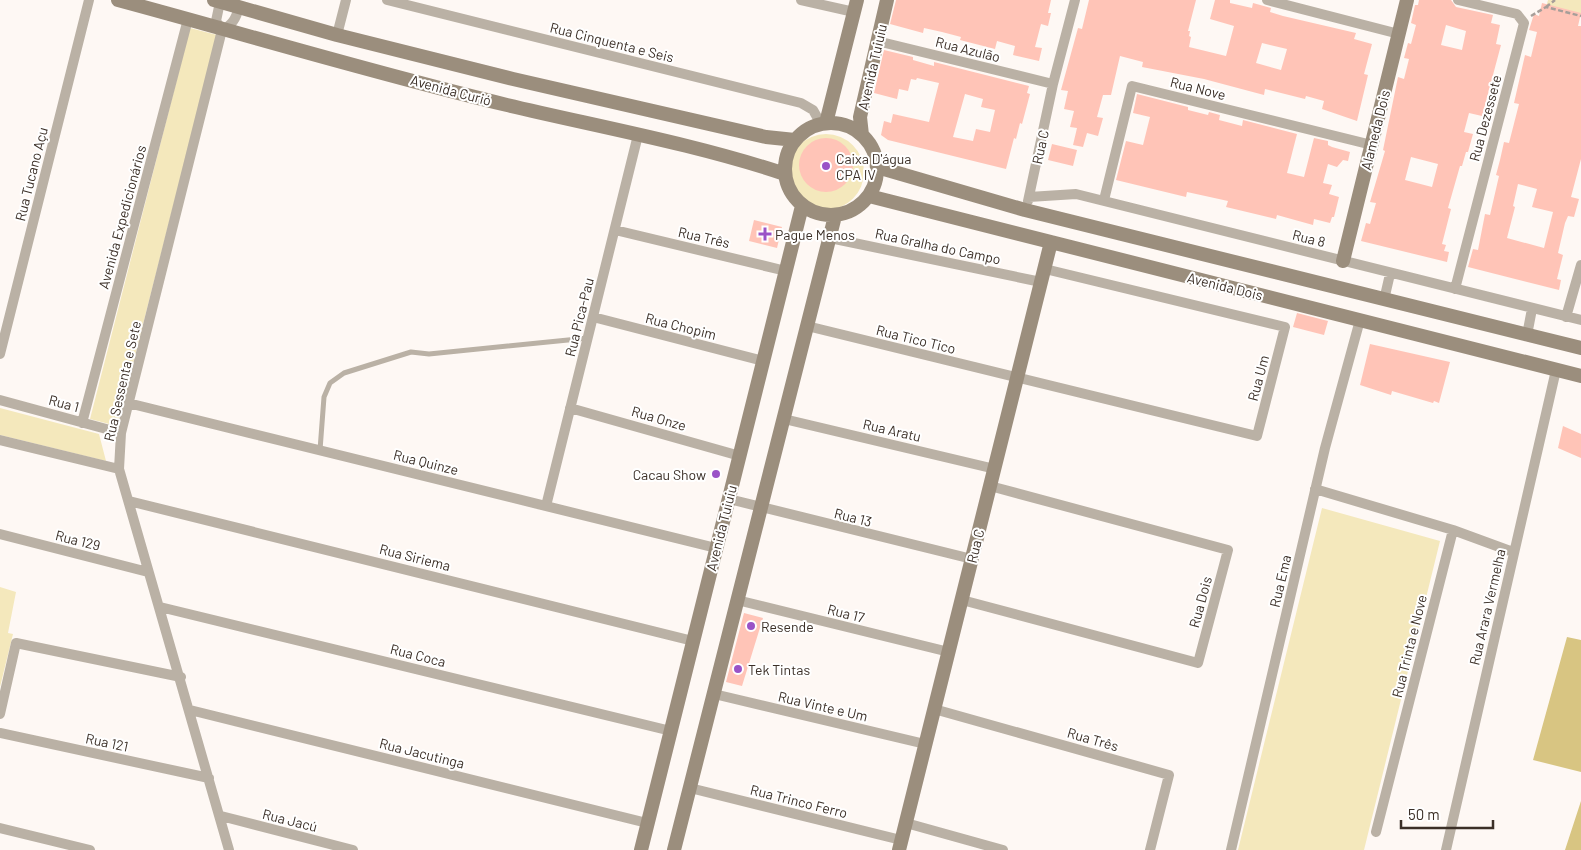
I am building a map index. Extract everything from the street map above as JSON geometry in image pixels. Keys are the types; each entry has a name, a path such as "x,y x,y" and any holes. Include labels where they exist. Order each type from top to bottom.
{"main road":[{"name":"Avenida Curió","path":"118,0 222,30 506,105 737,158 785,174"},
{"name":"Avenida Tuiuiu","path":"862,135 860,117 887,0"},
{"name":"Alameda Dois","path":"1343,260 1407,0"},
{"name":"Avenida Curió","path":"217,1 337,35 513,79 748,133 795,140"},
{"path":"824,124 856,6"},
{"path":"824,124 839,124 852,128 862,135 873,150 877,167 876,182 869,196 854,209 835,216 824,215 802,206 788,186 785,174 786,162 795,140 807,130 824,124"},
{"name":"Avenida Dois","path":"877,167 1027,204 1384,300 1581,348"},
{"name":"Avenida Dois","path":"869,196 1581,376"},
{"name":"Avenida Tuiuiu","path":"641,850 802,206"},
{"path":"674,850 835,216"},
{"name":"Rua C","path":"900,845 1051,242"}],"street":[{"name":"Rua Tucano Açu","path":"0,354 89,0"},
{"path":"337,35 346,0"},
{"name":"Rua Cinquenta e Seis","path":"387,0 800,103 813,110 824,124"},
{"path":"801,0 856,6"},
{"name":"Rua C","path":"1027,204 1053,84 1075,0"},
{"path":"1267,0 1399,34"},
{"path":"1458,0 1517,14 1523,20"},
{"name":"Rua Sessenta e Sete","path":"217,1 216,21 222,30 128,403 121,434 119,469 221,816 229,850"},
{"name":"Rua Sessenta e Sete","path":"222,30 230,26 237,16 239,7"},
{"name":"Avenida Expedicionários","path":"82,423 188,19"},
{"name":"Rua Dezessete","path":"1455,289 1524,26 1523,20"},
{"name":"Rua Azulão","path":"877,41 1053,84"},
{"name":"Rua Nove","path":"1104,200 1132,86 1372,145"},
{"name":"Rua Pica-Pau","path":"546,506 638,135"},
{"name":"Rua 8","path":"1027,204 1076,194 1343,260 1390,274 1581,320"},
{"name":"Rua Três","path":"615,230 786,271"},
{"name":"Rua Gralha do Campo","path":"830,238 1043,275"},
{"path":"1566,317 1581,265"},
{"path":"1384,300 1390,274"},
{"name":"Rua Um","path":"1017,379 1257,436 1283,336 1285,327 1043,275"},
{"path":"1527,335 1532,309"},
{"name":"Rua Chopim","path":"593,317 763,361"},
{"name":"Rua Ema","path":"1231,850 1316,489 1360,320"},
{"name":"Rua Tico Tico","path":"807,326 1017,379"},
{"name":"Rua Arara Vermelha","path":"1446,850 1556,370"},
{"name":"Rua 1","path":"0,400 121,434"},
{"name":"Rua Quinze","path":"128,403 716,548"},
{"name":"Rua Onze","path":"570,408 740,456"},
{"name":"Rua Aratu","path":"784,419 995,469"},
{"path":"0,440 119,469"},
{"name":"Rua Dois","path":"962,600 1198,663 1228,550 990,486"},
{"path":"1316,489 1453,530 1513,552"},
{"name":"Rua 13","path":"729,499 972,559"},
{"name":"Rua Siriema","path":"129,501 693,641"},
{"name":"Rua Trinta e Nove","path":"1376,832 1453,530"},
{"name":"Rua 129","path":"0,534 148,572"},
{"name":"Rua 17","path":"738,600 949,652"},
{"name":"Rua Coca","path":"160,606 670,731"},
{"path":"0,714 16,643 180,677"},
{"name":"Rua Vinte e Um","path":"714,694 925,744"},
{"name":"Rua Três","path":"934,709 1169,775 1150,850"},
{"name":"Rua Jacutinga","path":"190,710 647,823"},
{"name":"Rua 121","path":"0,733 209,778"},
{"name":"Rua Trinco Ferro","path":"690,788 900,845"},
{"name":"Rua Jacú","path":"221,816 353,850"},
{"path":"906,823 1002,850"},
{"path":"0,828 90,850"}],"lane":[{"path":"320,450 324,397 330,383 344,374 411,352 430,354 588,338"}],"path":[{"path":"1546,7 1548,0"},
{"path":"1523,20 1555,0"},
{"path":"1546,7 1581,16"}],"shaded area":[{"path":"1548,0 1581,0 1581,16 1546,7"},
{"path":"190,28 217,35 117,426 90,419"},
{"path":"826,134 841,137 853,145 861,157 864,172 861,187 853,199 841,207 826,210 811,207 799,199 791,187 788,172 791,157 799,145 811,137"},
{"path":"0,408 99,434 106,461 0,435"},
{"path":"1322,508 1440,541 1364,850 1238,850"},
{"path":"0,587 16,592 8,633 13,634 0,687"},
{"path":"1567,637 1581,640 1581,772 1533,760"},
{"path":"1581,801 1581,850 1565,850"}],"building":[{"path":"896,0 1051,0 1048,13 1051,13 1048,26 1041,24 1035,47 1042,48 1039,61 1013,55 1015,46 997,41 995,49 960,40 961,37 942,32 924,28 923,33 890,24"},
{"path":"1089,0 1196,0 1188,31 1190,31 1189,36 1191,37 1189,47 1226,56 1234,26 1210,19 1215,0 1230,0 1230,3 1252,8 1253,3 1271,8 1270,12 1283,16 1356,33 1354,39 1372,44 1364,74 1368,75 1357,121 1322,109 1324,101 1306,96 1305,99 1265,89 1264,95 1204,79 1142,67 1143,62 1120,56 1111,95 1103,95 1097,117 1103,118 1098,136 1087,133 1083,147 1073,145 1077,128 1070,127 1074,111 1064,109 1068,91 1061,90 1078,28 1082,29","holes":["1262,43 1287,49 1281,70 1256,63"]},
{"path":"1419,0 1451,0 1456,7 1493,15 1491,23 1500,25 1496,44 1501,45 1482,116 1469,113 1464,132 1473,134 1468,152 1466,152 1462,166 1460,166 1448,208 1451,209 1442,244 1446,245 1444,251 1449,252 1447,262 1361,241 1366,223 1370,224 1376,203 1370,202 1385,151 1383,150 1398,77 1404,79 1409,59 1404,58 1408,43 1411,44 1416,25 1411,23 1415,5 1418,5","holes":["1446,25 1466,31 1462,50 1441,45","1411,157 1438,164 1432,187 1405,180"]},
{"path":"1542,3 1581,13 1578,26 1581,26 1581,159 1571,197 1579,199 1574,217 1568,216 1565,223 1558,253 1563,255 1557,279 1561,280 1559,290 1468,267 1473,249 1478,250 1485,214 1490,215 1499,176 1496,175 1504,142 1509,143 1519,104 1514,103 1525,55 1531,57 1537,32 1529,30 1534,14 1539,16","holes":["1518,184 1537,189 1532,207 1553,212 1544,248 1507,238 1515,207 1513,206"]},
{"path":"884,50 913,57 913,60 934,66 934,62 1029,86 1027,93 1030,94 1022,124 1020,123 1016,139 1014,138 1006,169 888,140 881,135 884,121 891,123 893,114 929,122 939,83 917,78 916,80 911,79 908,91 899,89 897,99 874,93","holes":["965,94 983,99 981,107 995,110 990,132 976,129 973,141 953,137"]},
{"path":"1137,94 1188,107 1188,110 1208,115 1209,112 1220,115 1219,120 1242,126 1243,120 1297,134 1287,173 1304,177 1314,138 1328,141 1328,145 1332,147 1350,152 1348,161 1343,160 1337,167 1328,164 1323,183 1332,185 1329,194 1339,197 1334,217 1332,217 1330,223 1314,219 1313,225 1277,215 1276,219 1226,207 1228,201 1187,192 1186,197 1116,180 1126,141 1143,145 1150,117 1133,113"},
{"name":"Caixa D'água CPA IV","path":"826,138 836,140 845,146 851,155 853,165 851,175 845,184 836,190 826,192 816,190 807,184 801,175 799,165 801,155 807,146 816,140"},
{"path":"1052,144 1077,150 1073,166 1048,160"},
{"name":"Pague Menos","path":"754,220 782,227 777,248 749,241"},
{"path":"1297,313 1328,321 1324,335 1293,327"},
{"path":"1370,344 1450,362 1439,403 1392,391 1391,395 1360,385"},
{"path":"1563,426 1581,434 1581,458 1558,448"},
{"name":"Tek Tintas","path":"744,613 763,618 742,686 726,682"}],"place":[{"name":"Caixa D'água CPA IV","path":"826,166"},
{"name":"Pague Menos","path":"765,234"},
{"name":"Cacau Show","path":"716,474"},
{"name":"Resende","path":"751,626"},
{"name":"Tek Tintas","path":"738,669"}]}
